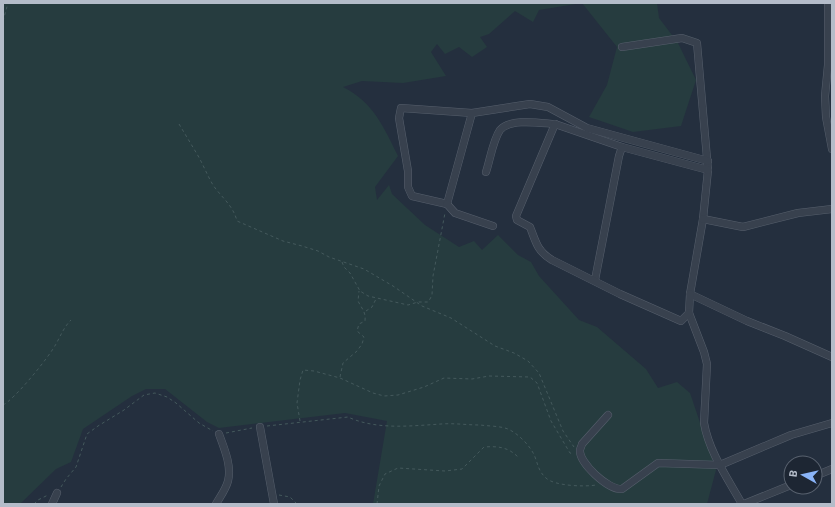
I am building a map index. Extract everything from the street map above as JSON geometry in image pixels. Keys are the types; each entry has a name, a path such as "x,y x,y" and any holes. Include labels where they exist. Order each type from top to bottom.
{"street":[{"path":"828,3 826,117 832,149"},
{"path":"622,47 682,38 697,43 708,170 703,219 690,294 689,313 707,364 704,423 706,432 720,465 743,504 783,489"},
{"path":"493,226 455,213 447,204 412,196 408,187 408,171 400,118 401,108 472,114 530,104 548,107 588,128 708,161"},
{"path":"447,204 472,114"},
{"path":"486,172 498,134 502,129 510,124 524,123 555,124 622,147 708,170"},
{"path":"555,124 516,216 517,220 530,227 537,246 544,255 620,294 681,321 689,313"},
{"path":"595,280 622,147"},
{"path":"703,219 743,227 798,213 832,209"},
{"path":"690,294 832,357"},
{"path":"608,415 582,444 580,449 581,455 594,475 617,489 622,489 658,463 720,465 791,436 832,423"},
{"path":"260,427 274,500"},
{"path":"216,504 228,482 229,472 224,447 219,434"},
{"path":"52,504 57,493"}],"path":[{"path":"3,21 8,3"},
{"path":"179,124 198,155 214,186 235,213 237,221 283,241 302,246 364,269 418,302 451,318 495,346 528,361 539,373 563,431 581,455"},
{"path":"342,261 344,267 350,273 360,291 368,296 408,305 418,302 428,302 432,295 435,263 447,204"},
{"path":"340,378 344,360 350,357 362,344 364,337 357,331 359,324 365,321 365,312 358,301 360,291"},
{"path":"365,312 372,307 376,299"},
{"path":"3,405 12,399 37,369 56,345 65,327 71,320"},
{"path":"300,422 297,403 303,370 314,371 340,378 373,393 384,396 398,395 424,387 444,378 472,379 489,376 530,377 537,383 551,421 570,454 581,455"},
{"path":"34,504 38,500 50,494 57,493 66,479 76,468 87,434 144,395 155,393 176,403 199,423 219,434 260,427 348,417 357,421 374,424 418,426 462,424 506,428 514,432 527,445 534,455 540,471 547,479 561,484 588,486 604,482"},
{"path":"377,504 379,486 385,474 398,468 445,471 462,469 484,447 503,447 512,451 518,457"},
{"path":"274,500 281,495 290,497 297,504"}],"green space":[{"path":"3,3 582,3 539,10 533,22 515,11 489,34 480,37 487,47 472,57 459,47 445,54 437,44 431,52 446,76 403,83 362,81 343,87 363,100 370,108 382,125 398,156 375,187 377,200 389,185 392,194 425,225 459,247 474,241 482,250 498,235 518,255 531,262 539,276 579,320 597,327 646,369 658,388 677,382 690,393 716,470 707,504 373,504 387,421 345,413 219,428 207,422 165,389 146,389 132,396 83,429 71,462 56,469 20,504 3,504"},
{"path":"582,3 657,3 659,18 678,43 696,80 681,126 633,132 589,117 607,85 617,47"}]}
